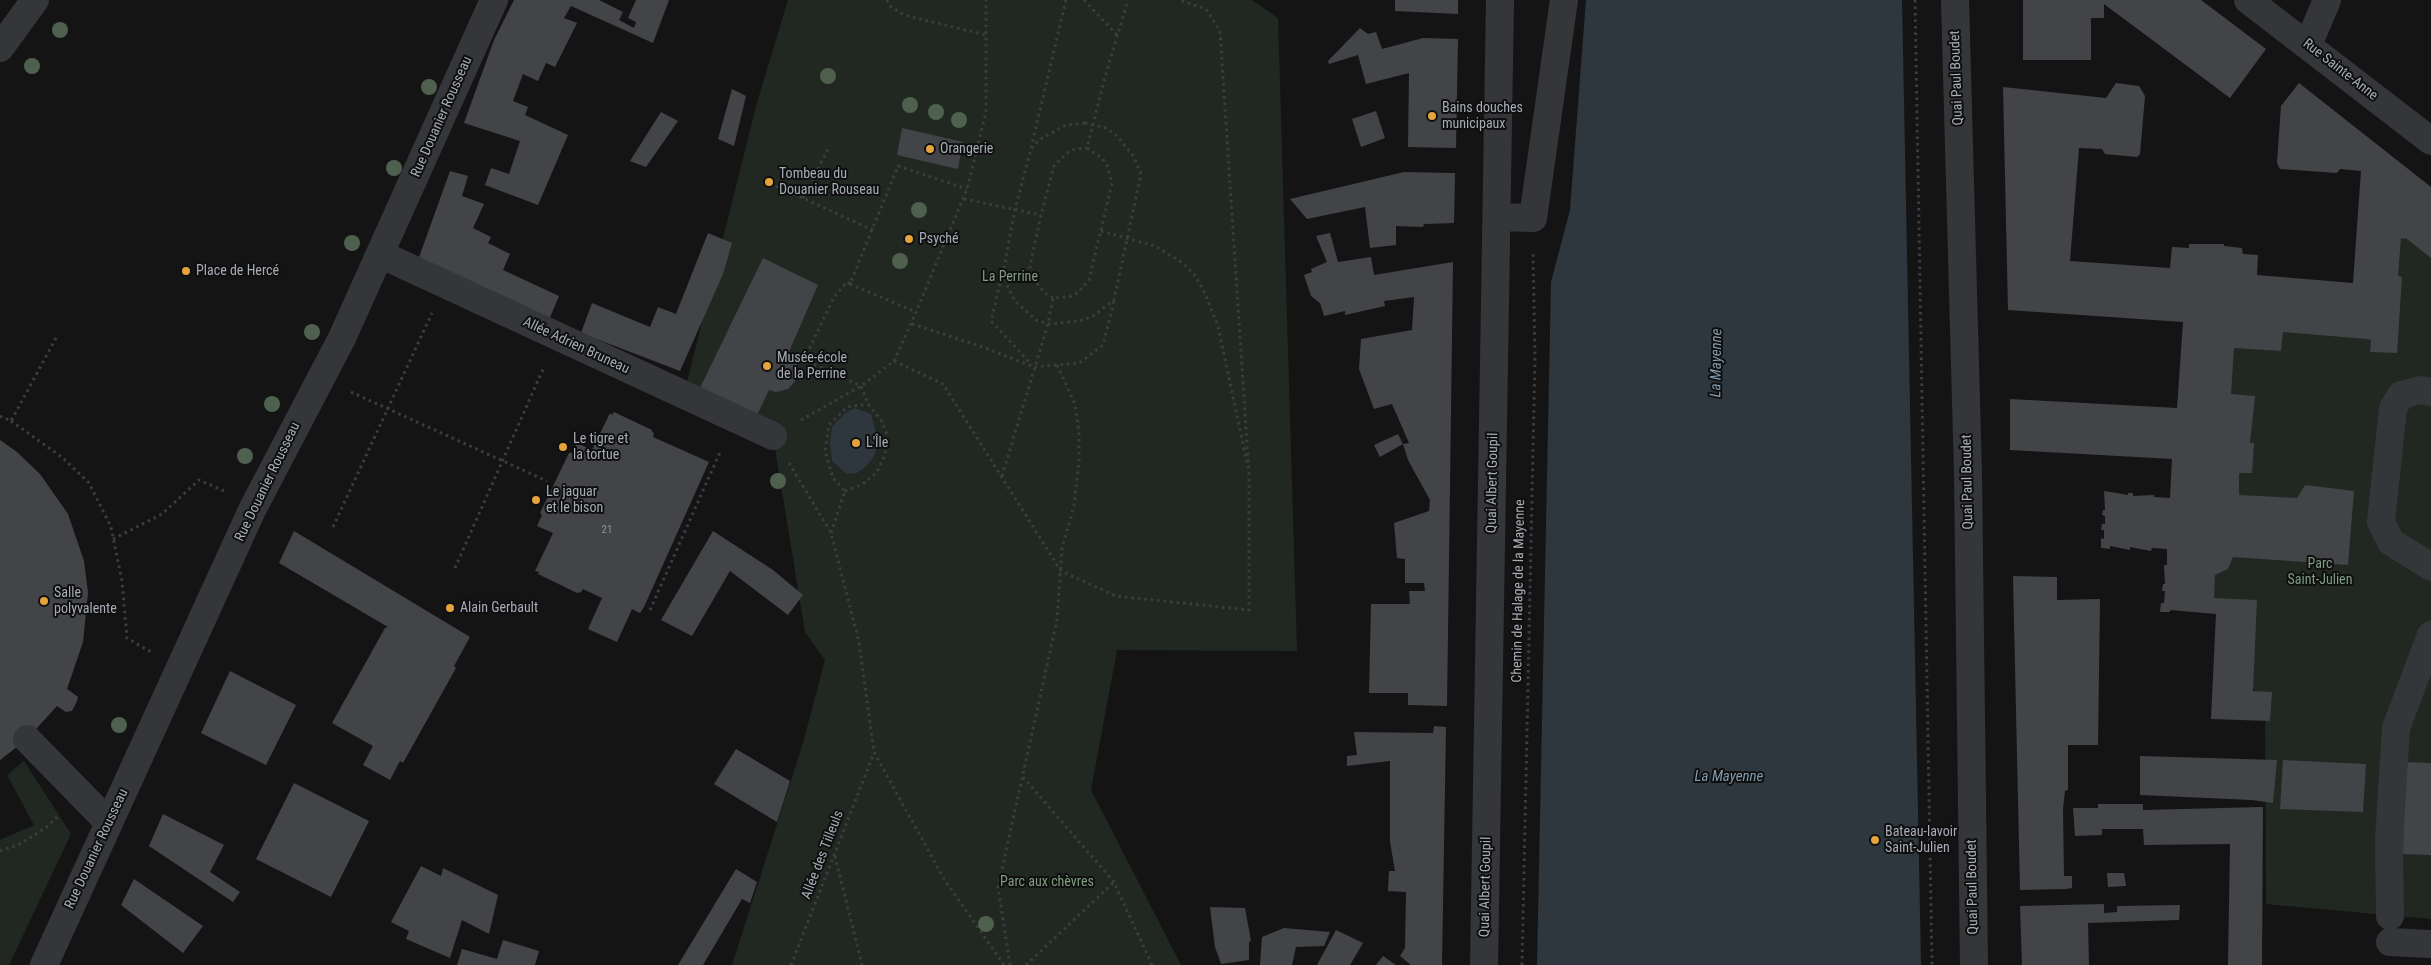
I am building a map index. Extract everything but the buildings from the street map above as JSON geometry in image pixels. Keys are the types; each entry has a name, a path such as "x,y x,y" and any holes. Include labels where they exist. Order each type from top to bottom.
{"street":[{"path":"0,48 35,0"},
{"name":"Rue Douanier Rousseau","path":"44,965 252,510 288,438 338,346 494,0"},
{"name":"Quai Albert Goupil","path":"1484,965 1500,0"},
{"path":"1497,217 1533,218 1564,0"},
{"name":"Quai Paul Boudet","path":"1955,0 1968,474 1974,965"},
{"name":"Rue Sainte-Anne","path":"2248,0 2431,141"},
{"path":"2308,45 2327,0"},
{"name":"Allée Adrien Bruneau","path":"380,254 773,436"},
{"path":"2431,392 2420,390 2401,395 2393,408 2381,522 2391,542 2431,568"},
{"path":"2431,635 2396,728 2389,840 2390,929 2431,944"},
{"path":"27,739 109,823"}],"path":[{"path":"887,0 890,6 904,14 986,35"},
{"path":"986,0 986,112 967,189 912,324 894,361 860,386 773,436 831,533 859,642 874,752 944,879 1004,965"},
{"path":"1034,367 991,321 1004,268 1015,209 1066,0"},
{"path":"1084,0 1117,35"},
{"path":"1088,148 1128,0"},
{"path":"894,361 942,384 1061,571 1116,596 1249,610 1249,475 1220,30 1206,9 1179,0"},
{"path":"1915,0 1932,965"},
{"path":"912,324 980,346 1034,367 1079,363 1103,345 1141,174 1134,157 1117,136 1106,128 1094,125 1066,124 1039,140 1031,149"},
{"path":"803,198 829,147"},
{"path":"1088,148 1102,158 1111,174 1112,183 1101,232 1089,280 1085,287 1071,296 1053,298 1045,293 1031,276 1030,266 1041,215 1054,166 1067,153 1075,149 1088,148"},
{"path":"850,284 898,166 967,189"},
{"path":"776,186 873,230"},
{"path":"964,199 1041,215"},
{"name":"Chemin de Halage de la Mayenne","path":"1522,965 1535,368 1533,218"},
{"path":"1101,232 1155,246 1181,262 1194,274 1204,290 1218,326 1249,475"},
{"path":"1004,268 1007,285 1015,301 1036,320 1048,324 1080,321 1093,316 1114,300"},
{"path":"845,491 863,484 877,472 885,455 888,434 881,420 868,404 860,386 804,360 834,297 847,282 916,312"},
{"path":"1002,476 1048,324 1053,298"},
{"path":"333,527 433,311"},
{"path":"11,421 56,338"},
{"path":"455,568 545,365"},
{"path":"1010,965 998,887 1057,620 1062,548 1074,506 1080,461 1079,432 1075,404 1057,365"},
{"path":"358,396 547,481"},
{"path":"845,491 833,478 824,451 829,424 847,407 868,404"},
{"path":"0,416 11,421 63,458 89,483 111,527 122,581 127,638 180,667"},
{"path":"650,610 735,420"},
{"path":"113,539 162,514 200,480 226,492"},
{"path":"831,533 845,491"},
{"name":"Allée des Tilleuls","path":"791,965 874,752"},
{"path":"1022,776 1114,882 1152,965"},
{"path":"0,851 18,845 47,827 81,794"},
{"path":"835,856 862,965"},
{"path":"1026,965 1114,882"}],"green space":[{"name":"La Perrine","path":"788,0 1252,0 1278,18 1297,651 1117,650 1091,790 1181,965 732,965 803,743 825,660 805,632 773,436 687,382 756,106"},
{"name":"Parc Saint-Julien","path":"2431,189 2431,919 2266,904 2265,711 2207,596 2224,306 2370,319 2386,210"},
{"path":"24,761 71,834 9,965 0,965 0,840 34,825 7,775"}],"water":[{"name":"La Mayenne","path":"1586,0 1902,0 1921,965 1537,965 1551,282 1570,210"},
{"path":"855,408 871,414 877,435 877,447 873,458 864,468 857,473 847,474 832,461 830,443 832,427 845,413"}],"place":[{"name":"Bains douches municipaux","path":"1432,116"},
{"name":"Orangerie","path":"930,149"},
{"name":"Tombeau du Douanier Rouseau","path":"769,182"},
{"name":"Psyché","path":"909,239"},
{"name":"Place de Hercé","path":"186,271"},
{"name":"Musée-école de la Perrine","path":"767,366"},
{"name":"L'Île","path":"856,443"},
{"name":"Le tigre et la tortue","path":"563,447"},
{"name":"Le jaguar et le bison","path":"536,500"},
{"name":"Salle polyvalente","path":"44,601"},
{"name":"Alain Gerbault","path":"450,608"},
{"name":"Bateau-lavoir Saint-Julien","path":"1875,840"}],"park label":[{"name":"Parc aux chèvres","path":"1047,882"}]}
